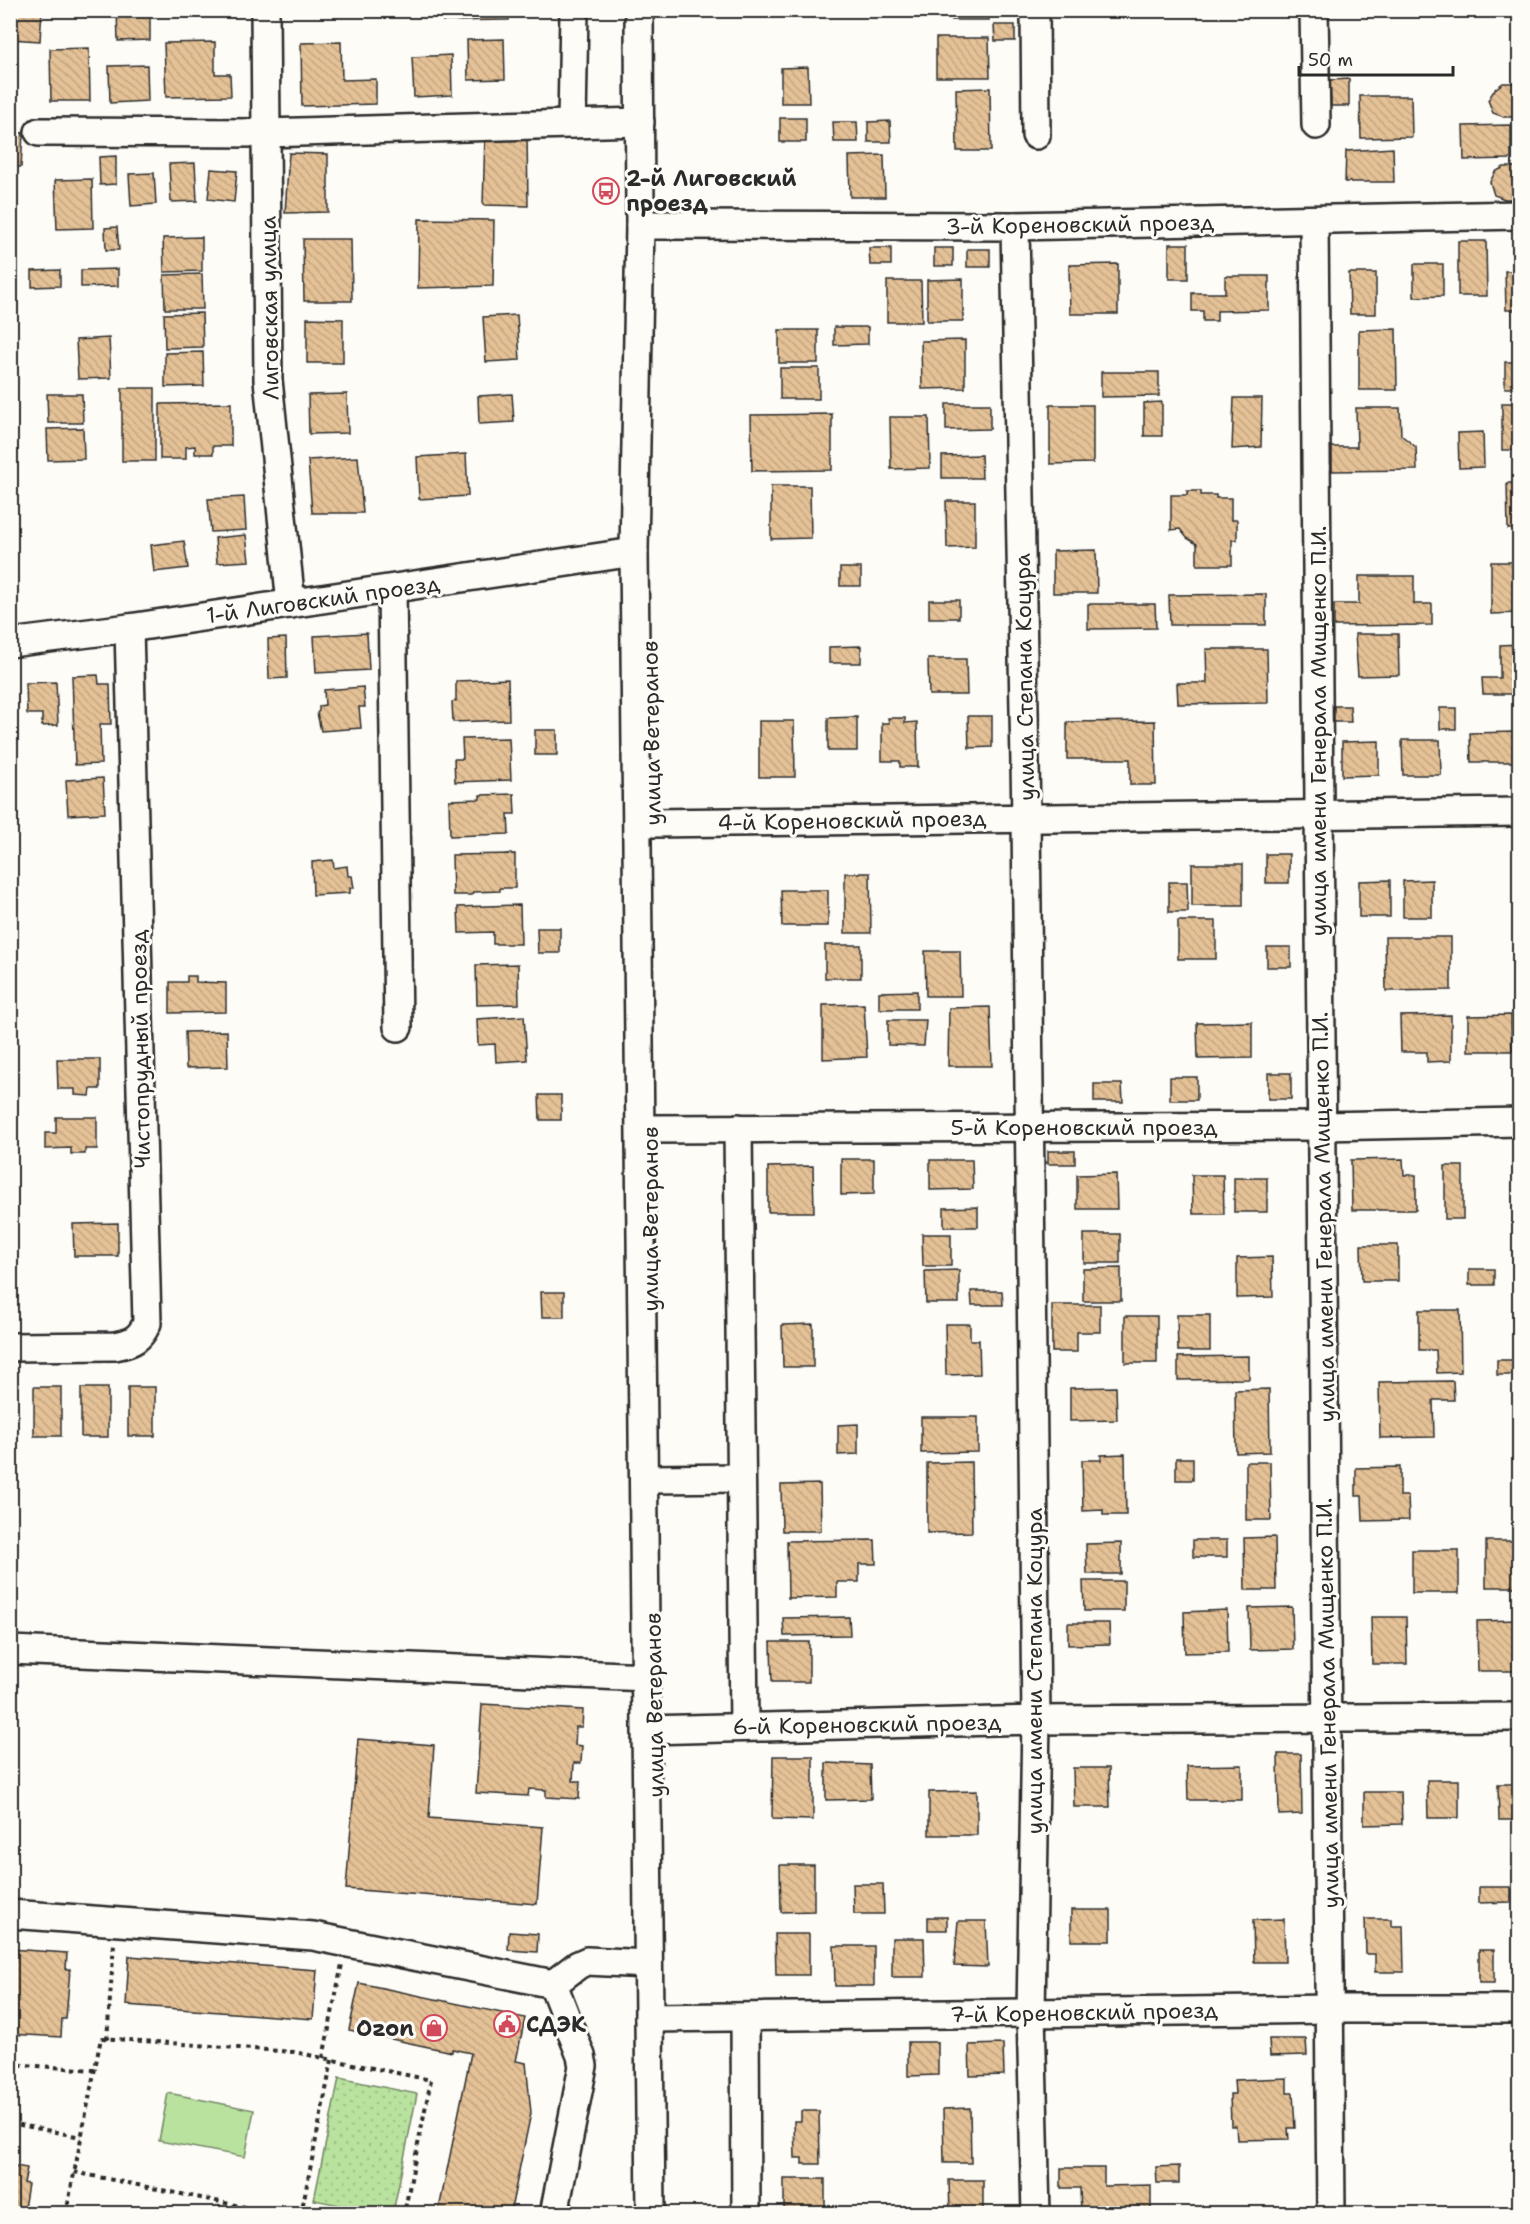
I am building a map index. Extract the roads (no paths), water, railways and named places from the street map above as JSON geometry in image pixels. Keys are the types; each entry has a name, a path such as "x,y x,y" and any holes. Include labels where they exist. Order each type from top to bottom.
{"street":[{"name":"Лиговская улица","path":"265,10 268,380 291,604"},
{"path":"572,124 574,10"},
{"name":"улица Ветеранов","path":"639,10 640,225 634,552 647,1677 651,1730 648,1964 653,2018 662,2214"},
{"path":"1035,10 1036,135"},
{"path":"1314,10 1316,125"},
{"path":"39,132 266,133 640,122"},
{"name":"3-й Кореновский проезд","path":"640,225 1015,226 1520,215"},
{"name":"улица имени Генерала Мищенко П.И.","path":"1314,220 1331,2214"},
{"name":"улица Ветеранов","path":"640,225 646,254 652,823 649,1129 653,2018 651,2214"},
{"name":"улица Степана Коцура","path":"1015,226 1026,818 1029,1128"},
{"name":"1-й Лиговский проезд","path":"10,643 129,628 634,552"},
{"path":"392,589 398,1027"},
{"name":"Чистопрудный проезд","path":"10,1347 116,1346 131,1343 142,1334 147,1323 129,628"},
{"name":"4-й Кореновский проезд","path":"652,823 1520,812"},
{"name":"5-й Кореновский проезд","path":"649,1129 1323,1126 1520,1122"},
{"path":"738,1128 744,1727"},
{"name":"улица имени Степана Коцура","path":"1029,1128 1036,1720 1030,2013 1036,2214"},
{"path":"651,1479 741,1478"},
{"path":"10,1650 647,1677"},
{"name":"6-й Кореновский проезд","path":"651,1730 1036,1720 1520,1717"},
{"path":"10,1914 313,1936 553,1984 587,1961 648,1964"},
{"path":"553,1984 583,2066 554,2214"},
{"name":"7-й Кореновский проезд","path":"653,2018 1330,2008 1520,2009"},
{"path":"746,2018 746,2214"}],"place":[{"name":"2-й Лиговский проезд","path":"606,191"},
{"name":"СДЭК","path":"507,2024"},
{"name":"Ozon","path":"434,2028"}]}
